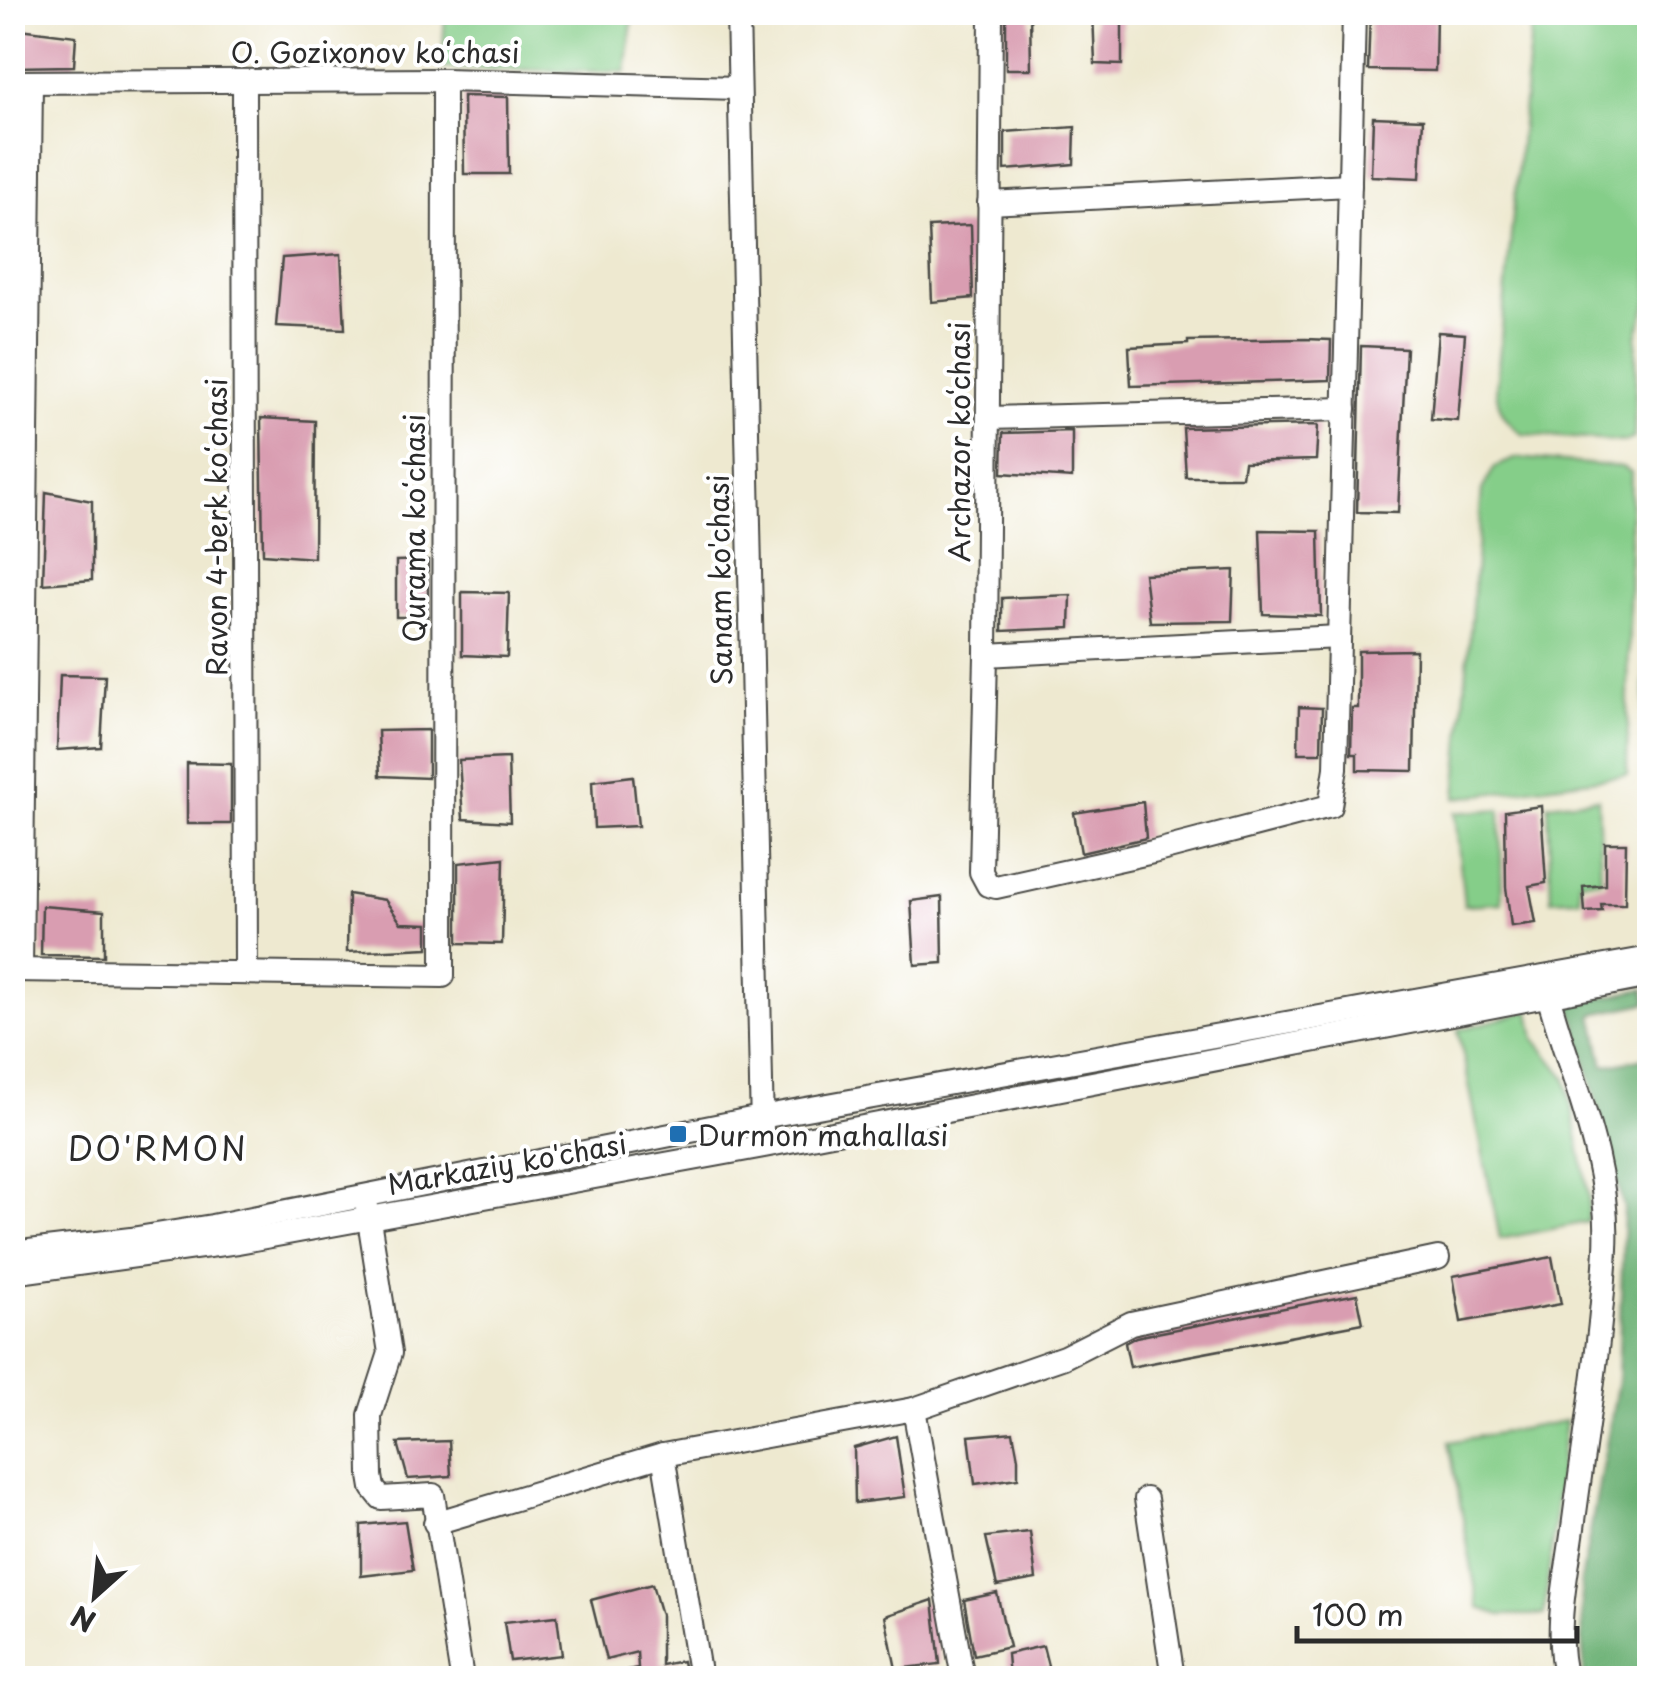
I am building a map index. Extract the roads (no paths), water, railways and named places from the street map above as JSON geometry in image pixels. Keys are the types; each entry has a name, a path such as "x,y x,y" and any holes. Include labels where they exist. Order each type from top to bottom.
{"street":[{"name":"Sanam ko'chasi","path":"738,12 760,1117 764,1146"},
{"name":"Archazor ko‘chasi","path":"991,12 981,872 988,885 1016,884 1330,806 1336,768 1339,637"},
{"path":"986,655 1339,637 1354,12"},
{"name":"Ravon 4-berk koʻchasi","path":"244,80 246,973"},
{"name":"O. Gozixonov koʻchasi","path":"22,82 444,80 738,88"},
{"name":"Qurama koʻchasi","path":"246,973 442,976 444,80"},
{"path":"22,82 17,970 246,973"},
{"path":"989,203 1350,184"},
{"path":"988,418 1344,409"},
{"path":"1420,1009 1545,986 1650,958"},
{"path":"1545,986 1650,976"},
{"path":"1545,986 1596,1149 1606,1226 1600,1314 1566,1585 1562,1634 1566,1678"},
{"name":"Markaziy ko'chasi","path":"12,1273 174,1252 760,1117 1420,1009"},
{"name":"Markaziy ko'chasi","path":"12,1253 367,1208 764,1146 1420,1009"},
{"path":"974,1079 978,1104"},
{"path":"367,1208 390,1353 370,1415 373,1488 381,1498 432,1495 462,1678"},
{"path":"436,1523 663,1454 914,1409 1064,1358 1131,1323 1438,1258"},
{"path":"914,1409 963,1678"},
{"path":"663,1454 700,1678"},
{"path":"1146,1498 1174,1678"}],"place":[{"name":"Durmon mahallasi","path":"678,1134"}],"district":[{"name":"DO'RMON","path":"158,1148"}]}
